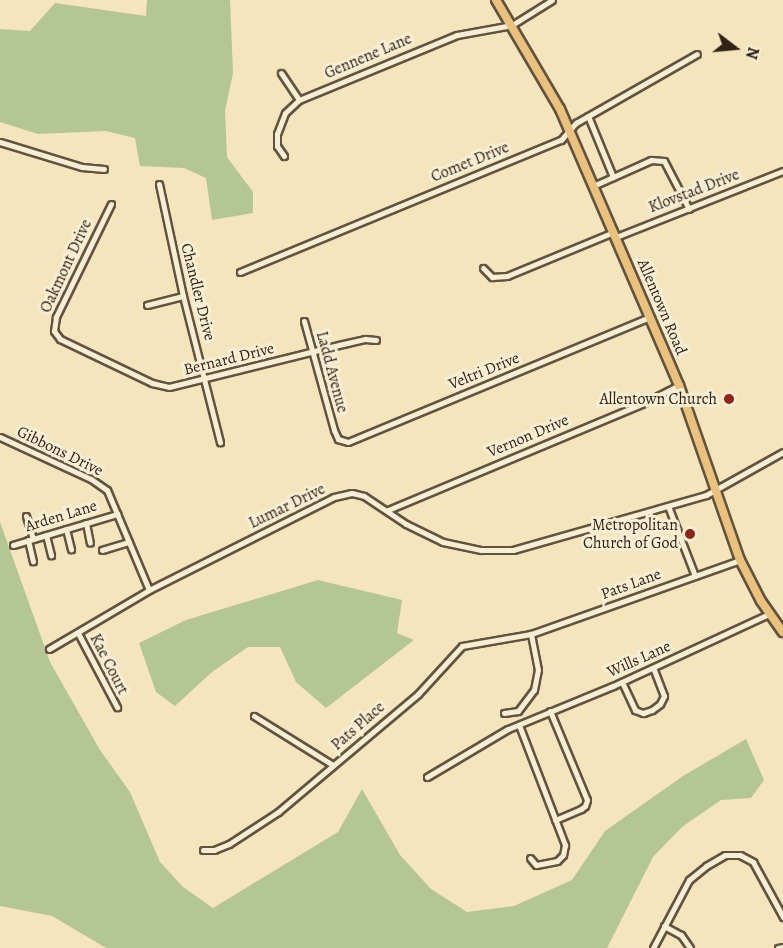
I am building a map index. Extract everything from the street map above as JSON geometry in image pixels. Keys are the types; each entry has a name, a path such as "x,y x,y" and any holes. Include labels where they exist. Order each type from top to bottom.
{"main road":[{"name":"Allentown Road","path":"496,0 549,88 569,131 679,385 740,560 769,614 783,632"}],"street":[{"path":"512,25 552,0"},
{"name":"Gennene Lane","path":"299,100 457,35 512,25"},
{"name":"Comet Drive","path":"240,272 561,140 588,116 697,54"},
{"path":"281,73 299,100 285,114 277,134 277,146 284,156"},
{"path":"588,116 613,177"},
{"path":"0,142 82,167 104,169"},
{"path":"593,186 651,160 664,160 689,209"},
{"name":"Klovstad Drive","path":"483,268 492,277 507,276 689,209 783,171"},
{"name":"Chandler Drive","path":"159,184 183,296 206,379 220,442"},
{"name":"Oakmont Drive","path":"60,339 54,331 56,317 111,204"},
{"path":"147,305 183,296"},
{"name":"Veltri Drive","path":"333,430 340,440 350,441 650,317"},
{"name":"Ladd Avenue","path":"304,321 333,430"},
{"name":"Bernard Drive","path":"60,339 163,386 177,386 365,339 376,340"},
{"name":"Vernon Drive","path":"388,510 644,403 679,385"},
{"name":"Gibbons Drive","path":"0,437 100,484 110,495 149,590"},
{"name":"Lumar Drive","path":"49,649 149,590 334,497 357,494 388,510 406,524 443,542 481,550 504,551 548,542 716,490 783,452"},
{"path":"668,506 695,576"},
{"name":"Arden Lane","path":"13,545 117,514"},
{"path":"26,516 33,561"},
{"path":"86,523 90,543"},
{"path":"66,529 71,549"},
{"path":"46,535 51,555"},
{"path":"102,550 129,542"},
{"name":"Pats Lane","path":"531,634 740,560"},
{"name":"Wills Lane","path":"427,777 473,748 519,724 622,682 769,614"},
{"name":"Kae Court","path":"78,633 117,707"},
{"path":"504,713 518,711 534,690 538,670 531,634"},
{"name":"Pats Place","path":"203,850 220,849 278,812 417,693 456,650 481,641 531,634"},
{"path":"622,682 635,710 643,713 652,710 660,704 664,693 653,668"},
{"path":"550,711 587,800 581,809 555,820"},
{"path":"254,716 333,765"},
{"path":"519,724 565,845 562,857 540,865 533,863 530,858"},
{"path":"653,948 689,880 706,866 730,854 745,856 753,862 783,917"},
{"path":"664,926 684,938 690,948"},
{"path":"778,948 783,946"}],"green space":[{"path":"147,0 230,0 233,73 225,111 227,157 253,192 253,213 212,220 206,178 184,168 140,166 135,138 106,131 38,134 0,122 0,29 30,31 55,3 146,16"},
{"path":"0,522 50,662 100,750 130,792 160,862 183,887 213,908 338,832 362,789 400,855 431,889 467,912 514,906 572,880 605,831 683,776 746,739 764,780 751,798 721,800 682,827 653,857 607,948 106,948 52,916 0,906"},
{"path":"318,580 402,600 397,633 414,640 326,708 296,682 280,647 248,647 212,672 175,706 156,692 139,643 186,620"}],"place":[{"name":"Allentown Church","path":"729,399"},
{"name":"Metropolitan Church of God","path":"690,534"}]}
